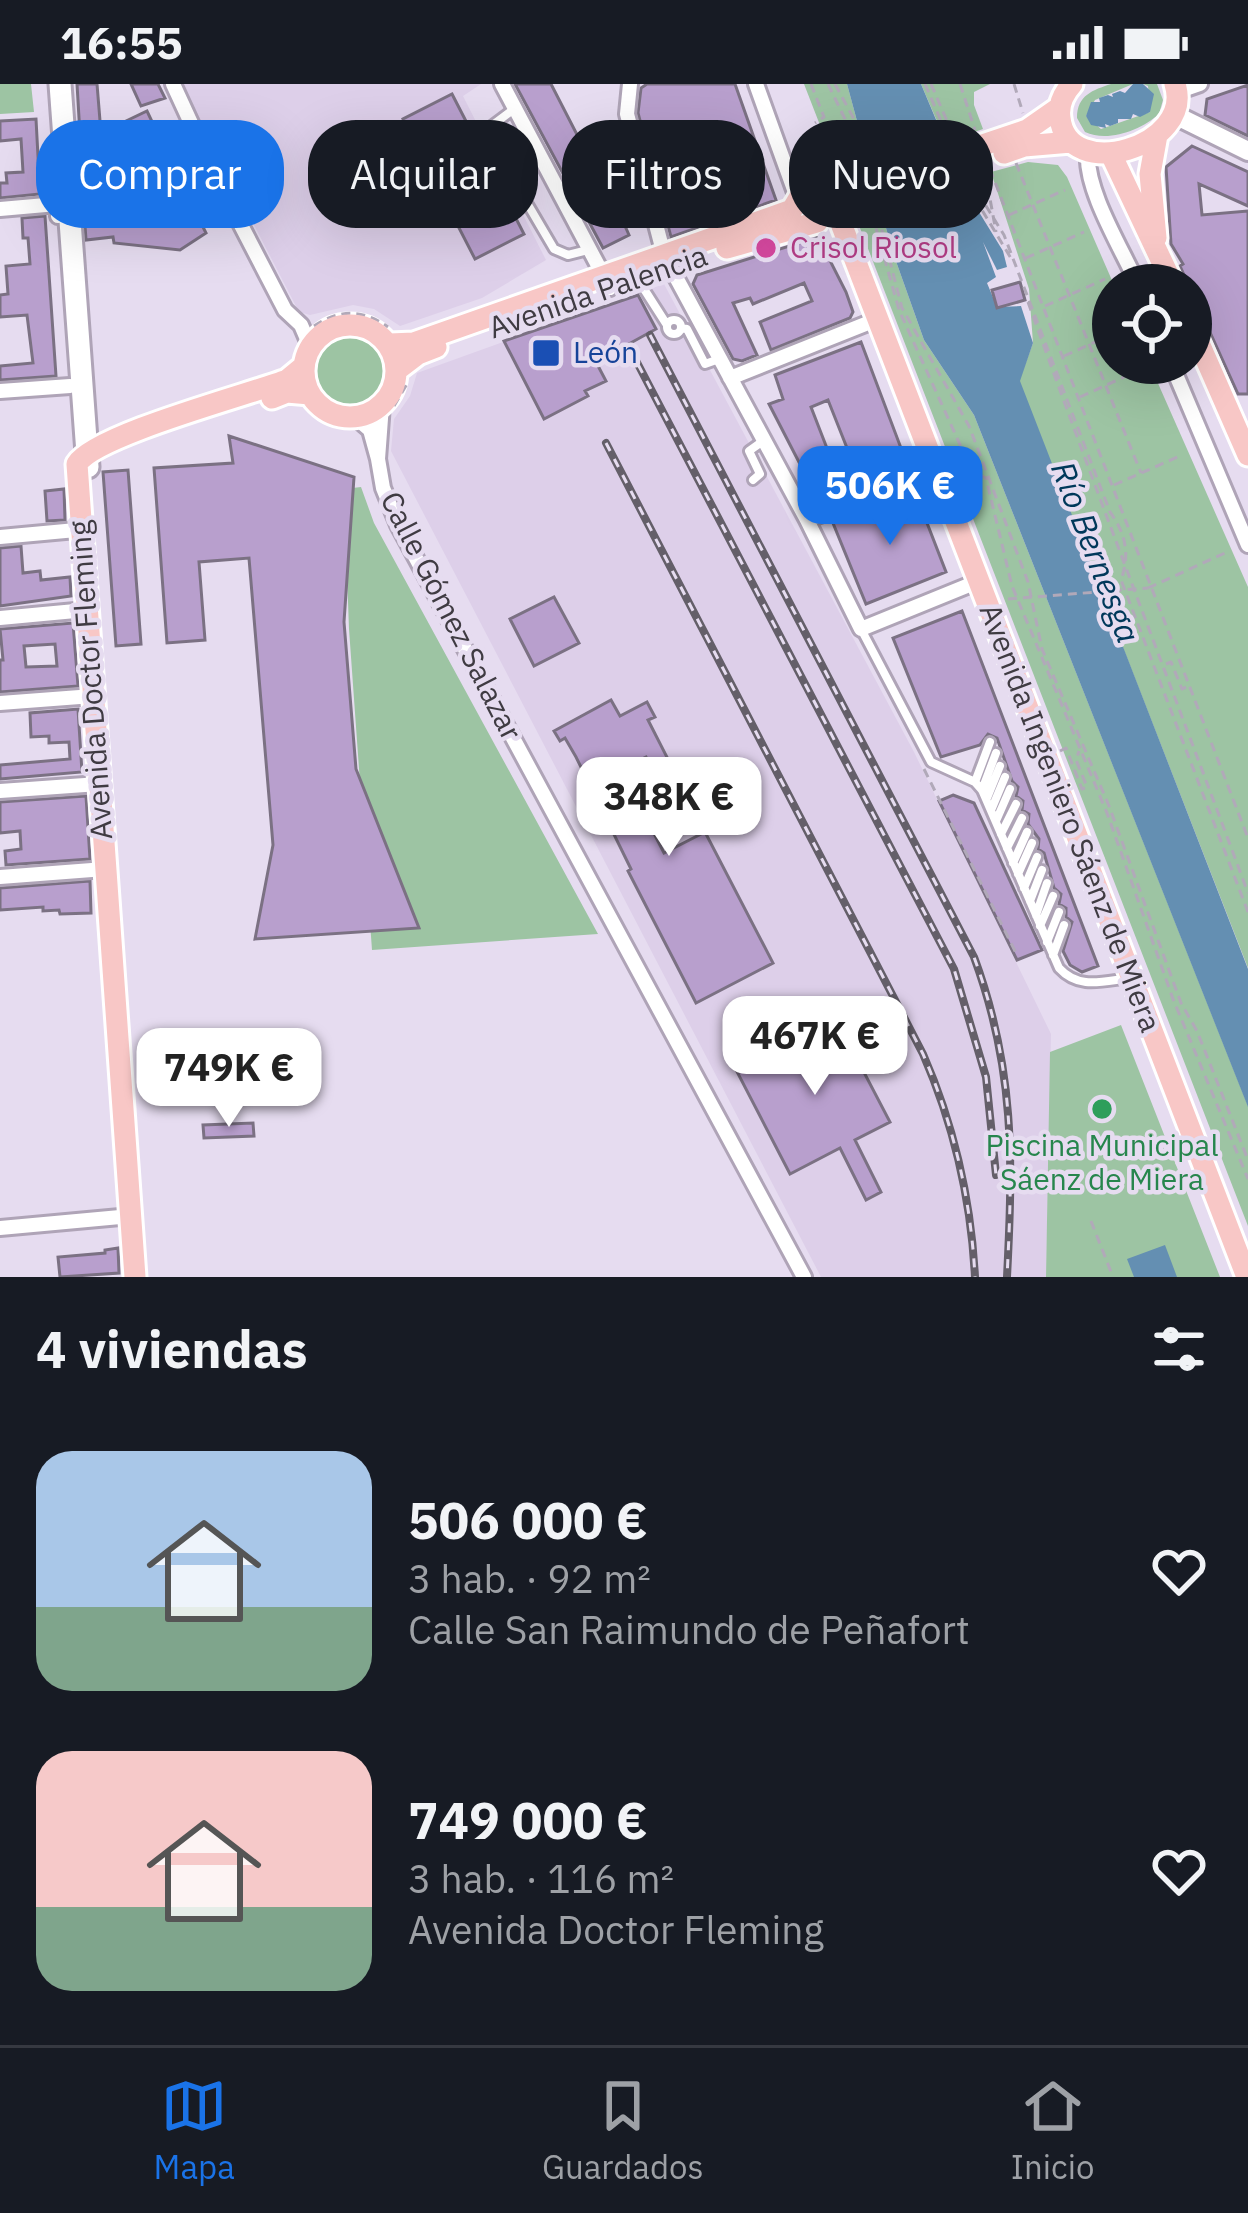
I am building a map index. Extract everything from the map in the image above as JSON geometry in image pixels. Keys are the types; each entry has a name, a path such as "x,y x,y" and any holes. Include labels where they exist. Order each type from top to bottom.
{"main road":[{"name":"Avenida Doctor Fleming","path":"47,84 51,120"},
{"name":"Avenida Doctor Fleming","path":"60,84 61,120"},
{"path":"1072,84 1060,107 1062,130 1090,150 1164,264"},
{"path":"1158,250 1150,174 1157,135 1175,115 1176,88"},
{"name":"Avenida Palencia","path":"993,146 1060,107"},
{"name":"Avenida Palencia","path":"993,152 1024,146 1090,150 1157,135"},
{"name":"Avenida Palencia","path":"393,338 414,343 638,278 667,261 789,221"},
{"name":"Avenida Doctor Fleming","path":"63,228 70,386 84,466"},
{"name":"Avenida Doctor Fleming","path":"64,228 85,429 86,610 135,1277"},
{"name":"Avenida Ingeniero Sáenz de Miera","path":"847,228 1247,1277"},
{"path":"608,283 667,261"},
{"name":"Avenida Palencia","path":"397,370 423,352 608,283"},
{"path":"346,324 393,338 397,370 390,395 382,405 355,417 329,412 310,394 287,392 84,466 109,440 287,380 322,333 346,324"},
{"path":"307,348 310,394"},
{"path":"1212,362 1237,406 1247,449"},
{"path":"85,429 109,440"},
{"name":"Avenida Doctor Fleming","path":"86,529 147,1277"}],"street":[{"path":"173,84 190,120"},
{"path":"502,84 608,283"},
{"path":"630,84 627,114 667,261 862,629 979,581"},
{"path":"756,84 789,132"},
{"path":"1176,88 1200,84"},
{"path":"1175,115 1248,151"},
{"path":"1090,150 1087,167 1129,264"},
{"path":"0,209 36,211"},
{"path":"243,228 307,348"},
{"path":"730,378 878,319"},
{"path":"1180,384 1248,545"},
{"path":"0,392 70,386"},
{"name":"Calle Gómez Salazar","path":"378,459 382,405"},
{"name":"Calle Gómez Salazar","path":"355,417 370,430 383,488 398,525 804,1277"},
{"path":"807,520 937,470"},
{"path":"0,537 86,529"},
{"path":"0,618 86,610"},
{"path":"0,703 93,696"},
{"path":"0,791 99,784"},
{"path":"0,877 105,869"},
{"path":"0,1228 131,1216"}],"lane":[{"path":"515,109 490,127 494,145 554,249 568,255 589,250"},
{"path":"638,278 673,334 686,329 705,364 720,358"},
{"path":"753,480 760,475 749,451 764,440"},
{"path":"862,629 931,762 979,786 1053,955 1070,980 1082,984 1132,978"},
{"path":"979,786 991,742"},
{"path":"979,786 996,753"},
{"path":"988,805 1000,766"},
{"path":"988,805 1005,777"},
{"path":"996,822 1010,789"},
{"path":"1001,834 1016,804"},
{"path":"1007,848 1022,818"},
{"path":"1013,863 1027,832"},
{"path":"1018,874 1032,843"},
{"path":"1024,888 1037,856"},
{"path":"1030,901 1042,870"},
{"path":"1036,915 1047,883"},
{"path":"1040,926 1053,896"},
{"path":"1047,942 1059,912"},
{"path":"1053,955 1064,925"}],"path":[{"path":"811,84 824,117 820,120"},
{"path":"832,84 845,120"},
{"path":"928,84 948,120"},
{"path":"960,84 964,120"},
{"path":"1014,84 1026,121"},
{"path":"1015,161 1141,473"},
{"path":"1008,216 1065,190"},
{"path":"993,193 1008,216 1248,838"},
{"path":"993,215 1110,512 1123,533 1127,562 1121,580 1248,912"},
{"path":"993,215 996,232"},
{"path":"993,224 1016,268 1124,571 1164,664 1248,893"},
{"path":"853,228 899,310 971,471 986,478"},
{"path":"854,228 969,426 1028,582 1042,649 1248,1160"},
{"path":"1024,259 1084,232"},
{"path":"1043,307 1092,285"},
{"path":"307,348 344,313 371,316 393,338"},
{"path":"1062,357 1092,343"},
{"path":"1078,398 1110,384"},
{"path":"1112,486 1182,455"},
{"path":"971,501 966,487 986,478"},
{"path":"986,478 1012,586 1248,1179"},
{"path":"1008,599 1149,587 1226,553"},
{"path":"1164,664 1172,662 1182,689 1190,686"},
{"path":"1059,751 1066,748 1082,789 1087,787 1076,760 1080,748"},
{"path":"921,763 1017,955"},
{"path":"1091,1221 1112,1277"}],"shaded area":[{"path":"181,84 481,84 463,96 475,120 308,120 308,228 530,228 546,260 482,298 400,326 374,309 353,305 310,315 299,312 256,228 284,228 284,120 200,120"},
{"path":"664,284 914,752 1051,1034 1046,1277 821,1277 391,451 394,419 410,396 417,373"}],"green space":[{"path":"0,84 31,84 34,112 0,114"},
{"path":"804,84 847,84 857,120 818,120"},
{"path":"921,84 990,84 974,92 980,120 937,120"},
{"path":"1111,84 1133,84 1095,100 1086,116 1101,129 1150,112 1148,86 1143,84 1157,84 1163,100 1159,114 1124,133 1085,132 1077,118 1080,104 1092,91"},
{"path":"1028,162 1058,165 1067,177 1105,264 1092,264 1092,384 1158,384 1248,587 1248,968 1019,381 1033,343 1029,289 993,171"},
{"path":"860,228 886,228 924,340 974,415 1248,1106 1248,1226"},
{"path":"350,335 375,345 385,370 375,395 350,405 325,395 315,370 325,345"},
{"path":"361,487 374,523 598,934 372,950 344,489"},
{"name":"Piscina Municipal Sáenz de Miera","path":"1121,1025 1220,1277 1046,1277 1050,1052"}],"water":[{"path":"847,84 921,84 936,120 857,120"},
{"path":"1133,84 1143,84 1154,94 1150,112 1118,119 1118,123 1105,124 1106,128 1091,125 1086,116 1091,102 1125,93"},
{"path":"886,228 989,228 1003,251 1007,267 997,270 983,242 996,277 987,283 997,307 1021,306 1033,343 1020,381 1248,969 1248,1107 974,415 924,340"},
{"path":"1165,1245 1177,1277 1134,1277 1127,1259"}],"building":[{"path":"77,84 97,84 100,120 79,120"},
{"path":"131,84 158,84 165,98 141,106"},
{"path":"515,84 551,84 570,120 562,120 562,172 538,120"},
{"path":"647,84 735,84 748,120 640,120 641,88"},
{"path":"1248,85 1248,136 1205,115 1207,99"},
{"path":"452,94 465,120 404,120"},
{"path":"147,111 151,120 128,120"},
{"path":"36,119 36,194 0,198 6,173 23,172 21,139 0,141 0,121"},
{"path":"1192,146 1248,172 1248,206 1199,184 1202,215 1248,211 1248,394 1238,394 1212,337 1212,264 1183,264 1171,244 1166,167"},
{"path":"765,169 776,200 765,204"},
{"path":"36,217 36,228 46,228 56,376 0,380 0,366 33,363 27,315 0,317 0,295 8,294 6,266 30,264 22,218"},
{"path":"85,228 204,228 206,233 180,250 114,243 113,237 86,240"},
{"path":"459,228 521,228 524,234 475,259"},
{"path":"592,228 626,228 629,235 603,248"},
{"path":"669,228 697,228 671,237"},
{"path":"818,237 846,292 853,312 850,318 771,350 760,322 812,301 804,283 753,304 750,298 733,303 757,355 733,359 693,284 697,275"},
{"path":"1020,282 1025,300 997,308 992,290"},
{"name":"León","path":"638,295 656,329 596,362 606,381 544,419 504,341"},
{"path":"861,342 907,464 822,494 807,467 802,468 769,404 783,399 775,375","holes":["828,400 847,448 830,456 811,407"]},
{"path":"229,436 354,477 344,622 356,769 419,928 255,939 273,845 249,558 199,562 205,640 167,643 154,468 233,463"},
{"path":"128,470 141,644 116,646 103,472"},
{"path":"64,489 65,520 47,521 45,491"},
{"path":"915,492 946,572 866,604 833,523"},
{"path":"21,546 23,573 40,571 41,580 70,577 71,596 0,606 0,548"},
{"path":"554,597 579,643 534,666 510,619"},
{"path":"962,611 1098,966 1082,972 1070,965 1063,951 1072,922 1059,904 1061,894 1054,888 1044,853 1038,849 1039,839 1028,824 1029,814 1016,796 1018,787 997,738 988,734 980,745 941,757 893,638"},
{"path":"73,623 78,686 0,692 0,629","holes":["55,644 57,666 26,667 24,646"]},
{"path":"611,700 620,716 647,702 655,717 648,720 675,773 658,781 646,757 605,778 628,822 644,814 664,853 705,832 773,963 696,1003 576,757 565,738 560,741 554,731"},
{"path":"78,709 82,772 0,779 0,765 70,759 69,742 49,743 49,736 31,737 30,713"},
{"path":"953,795 974,803 1042,950 1017,960 939,801"},
{"path":"86,796 90,859 6,865 5,851 21,849 20,831 0,833 0,802"},
{"path":"90,881 91,913 60,914 59,910 43,911 43,907 0,910 0,888"},
{"path":"833,1013 890,1122 855,1140 881,1192 866,1200 840,1148 790,1174 733,1064"},
{"path":"253,1123 254,1136 204,1138 203,1125"},
{"path":"118,1248 119,1273 60,1277 58,1257"}],"railway":[{"path":"650,335 974,957 1004,1076 1010,1194 1007,1277"},
{"path":"630,349 954,969 986,1077 996,1175"},
{"path":"606,443 923,1054 959,1163 975,1277"}],"place":[{"name":"Crisol Riosol","path":"766,248"},
{"name":"León","path":"546,353"},
{"name":"Piscina Municipal Sáenz de Miera","path":"1102,1109"}],"water label":[{"name":"Río Bernesga","path":"1096,552"}]}
